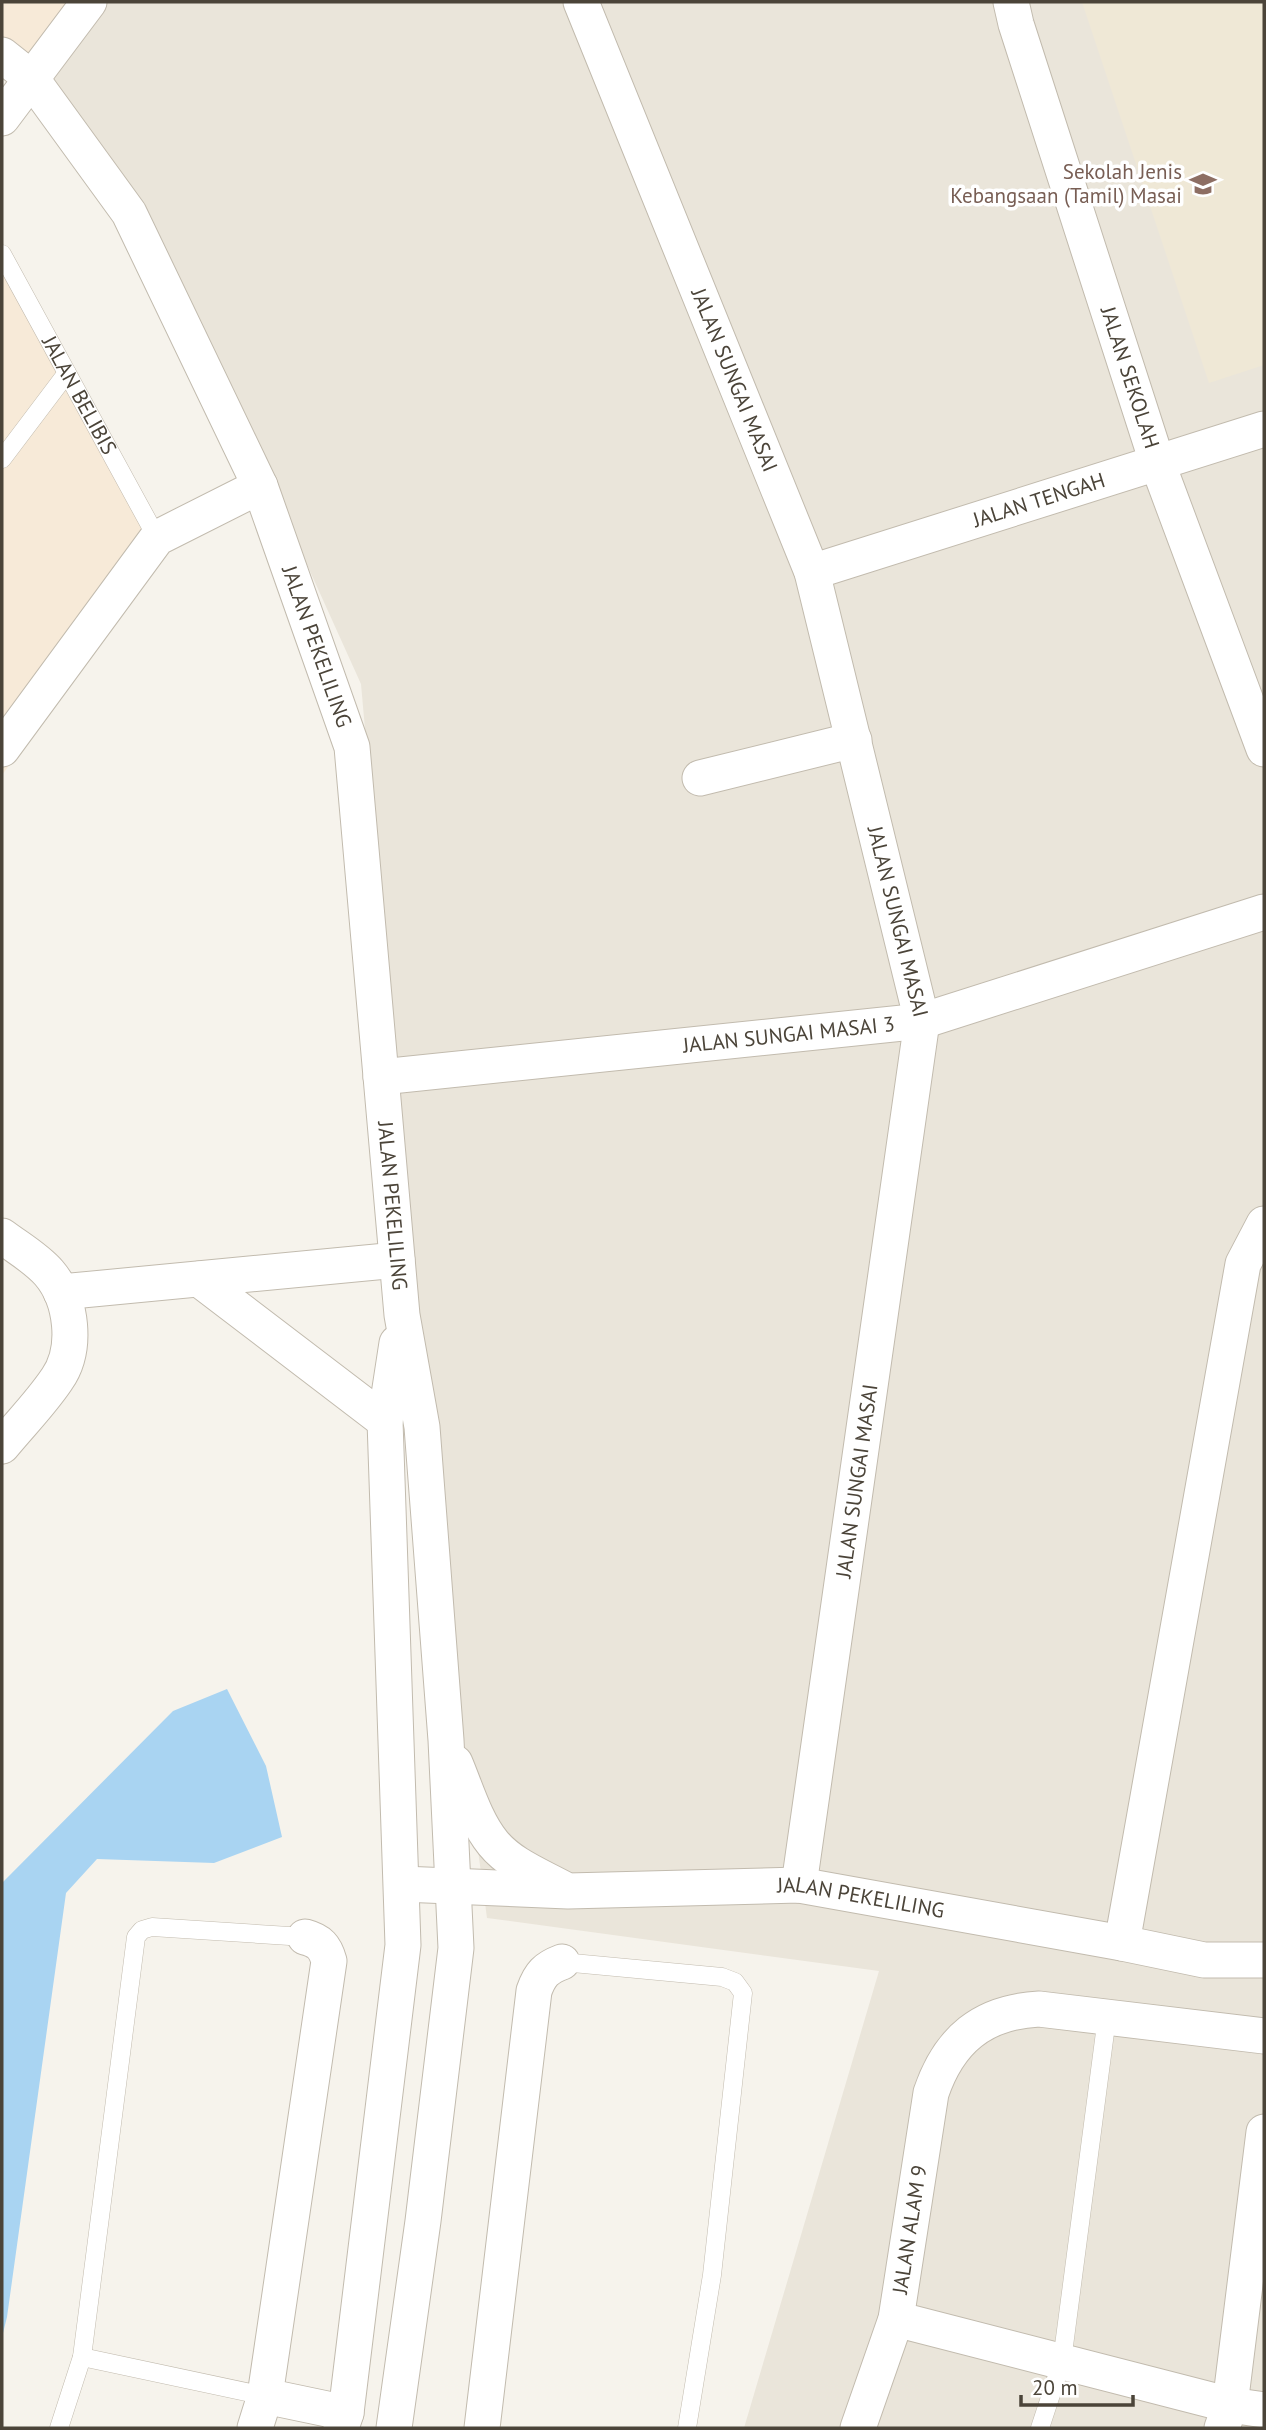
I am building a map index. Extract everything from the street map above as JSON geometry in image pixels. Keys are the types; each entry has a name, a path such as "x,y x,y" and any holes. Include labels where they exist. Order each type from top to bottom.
{"street":[{"path":"2,118 89,2"},
{"name":"JALAN SUNGAI MASAI","path":"581,2 812,572 922,1021 799,1885"},
{"name":"JALAN SEKOLAH","path":"1011,2 1157,462 1264,749"},
{"name":"JALAN PEKELILING","path":"2,55 31,78 130,213 260,486 352,747 402,1315 422,1427 446,1740 453,1887"},
{"name":"JALAN TENGAH","path":"812,572 1264,429"},
{"path":"2,750 157,538 260,486"},
{"path":"700,778 854,740"},
{"name":"JALAN SUNGAI MASAI 3","path":"381,1077 922,1021 1264,912"},
{"path":"1122,1943 1243,1264 1264,1224"},
{"path":"2,1237 37,1260 61,1292 69,1318 70,1343 59,1378 2,1446"},
{"path":"61,1292 397,1260"},
{"path":"199,1279 385,1421"},
{"name":"JALAN PEKELILING","path":"402,1315 385,1421 402,1884 568,1891 799,1885 1204,1960 1264,1960"},
{"path":"446,1740 483,1828 493,1844 523,1867 568,1891"},
{"path":"265,2396 343,2421 403,1945 402,1884"},
{"path":"394,2428 425,2207 456,1948 453,1887"},
{"path":"255,2428 265,2396 328,1961 326,1950 317,1940 305,1937"},
{"path":"481,2428 534,1991 540,1975 549,1967 562,1962"},
{"name":"JALAN ALAM 9","path":"858,2428 896,2319 931,2094 938,2072 951,2051 966,2035 995,2017 1018,2010 1039,2009 1264,2036"},
{"path":"1226,2416 1264,2132"},
{"path":"896,2319 1062,2361 1226,2416 1264,2410"}],"lane":[{"name":"JALAN BELIBIS","path":"2,254 157,538"},
{"path":"2,460 67,373"},
{"path":"59,2428 82,2357 136,1937 142,1930 152,1927 305,1937"},
{"path":"562,1962 722,1977 735,1982 743,1993 712,2275 687,2428"},
{"path":"1040,2428 1062,2361 1107,2017"},
{"path":"82,2357 265,2396"}],"shaded area":[{"path":"2,2 1264,2 1264,2428 744,2428 879,1971 487,1918 437,1542 361,684 144,204 2,76"},
{"path":"2,2 108,2 51,78 2,35"},
{"name":"Sekolah Jenis Kebangsaan (Tamil) Masai","path":"1082,2 1264,2 1264,365 1209,383"},
{"path":"2,272 161,558 2,775"}],"water":[{"path":"227,1689 266,1766 282,1837 214,1863 97,1859 66,1893 2,2337 2,1883 173,1711"}],"place":[{"name":"Sekolah Jenis Kebangsaan (Tamil) Masai","path":"1203,184"}]}
